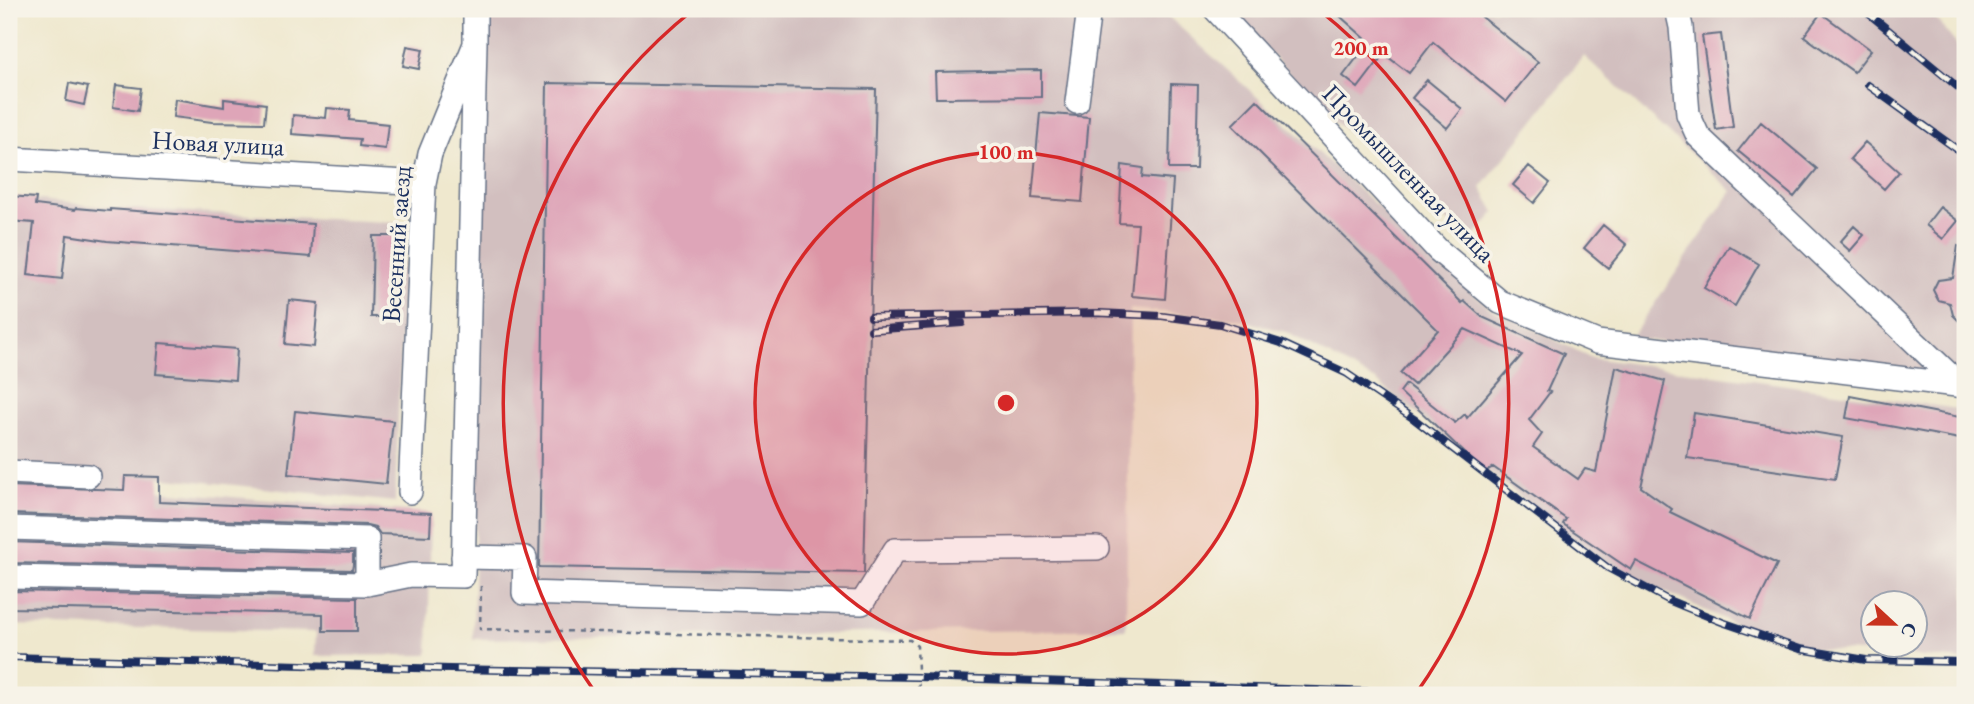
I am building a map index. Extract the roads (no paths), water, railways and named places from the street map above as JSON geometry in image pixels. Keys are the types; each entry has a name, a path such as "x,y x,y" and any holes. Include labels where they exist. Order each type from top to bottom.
{"street":[{"name":"Весенний заезд","path":"410,492 424,183 430,154 475,44 475,9"},
{"path":"1077,102 1089,9"},
{"name":"Промышленная улица","path":"1215,9 1438,250 1500,302 1597,342 1962,385"},
{"path":"1677,9 1681,27 1688,114 1698,136 1962,385"},
{"path":"9,577 367,584 411,575 463,576 473,557 475,44"},
{"name":"Новая улица","path":"9,159 424,183"},
{"path":"9,472 88,476"},
{"path":"9,528 367,539 367,584"},
{"path":"473,557 525,558 524,593 862,603 895,550 1097,548"}],"railway":[{"path":"1863,9 1965,93"},
{"path":"1868,85 1965,155"},
{"path":"871,317 1099,313 1162,316 1220,324 1281,343 1346,373 1414,419 1608,568 1668,600 1800,649 1866,660 1965,662"},
{"path":"871,330 962,323"},
{"path":"9,657 450,669 918,677 1474,695"}]}
